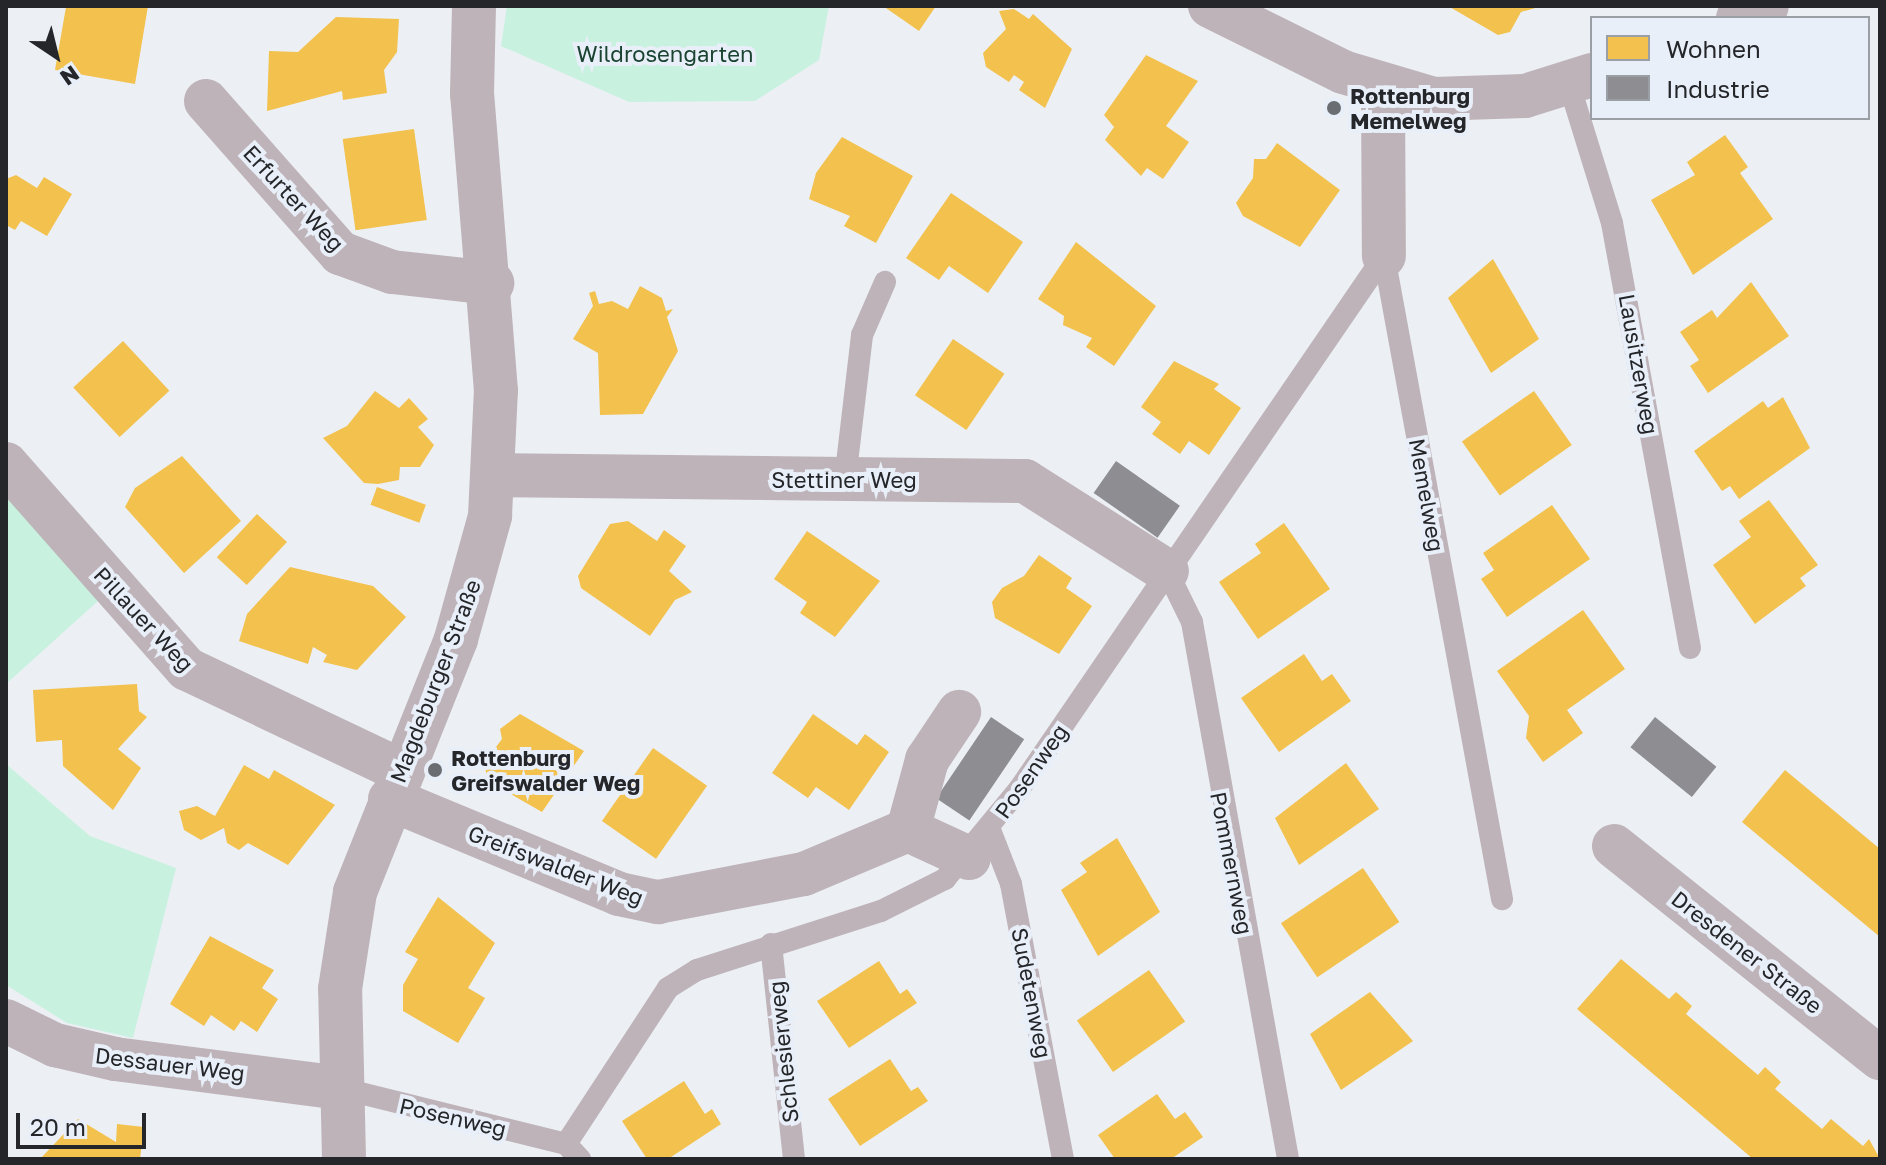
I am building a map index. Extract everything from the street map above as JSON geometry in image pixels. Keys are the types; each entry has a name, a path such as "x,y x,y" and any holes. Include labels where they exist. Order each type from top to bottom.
{"street":[{"name":"Magdeburger Straße","path":"344,1159 340,1088 347,935 396,785 470,598 495,475 492,283 472,94 474,6"},
{"path":"1210,6 1383,88 1481,101 1581,80"},
{"path":"1743,16 1767,6"},
{"name":"Memelweg","path":"1383,88 1384,256"},
{"name":"Erfurter Weg","path":"206,101 340,253 392,272 492,283"},
{"name":"Pillauer Weg","path":"6,464 187,669 396,785"},
{"name":"Stettiner Weg","path":"495,475 1025,481 1167,571"},
{"path":"959,712 927,760 908,830 979,844"},
{"name":"Greifswalder Weg","path":"396,785 619,894 658,902 804,874 908,830"},
{"name":"Dresdener Straße","path":"1614,846 1880,1058"},
{"name":"Dessauer Weg","path":"6,1021 55,1045 115,1059 340,1088"}],"lane":[{"name":"Lausitzerweg","path":"1581,80 1612,223 1690,648"},
{"name":"Posenweg","path":"340,1088 575,1154 668,988 771,944 916,898 979,844 1384,256"},
{"name":"Memelweg","path":"1384,256 1502,899"},
{"path":"845,480 862,335 885,282"},
{"name":"Pommernweg","path":"1167,571 1192,622 1288,1159"},
{"name":"Sudetenweg","path":"979,844 1017,912 1063,1159"},
{"name":"Schlesierweg","path":"771,944 794,1159"}],"green space":[{"name":"Wildrosengarten","path":"507,6 829,6 819,60 755,101 629,102 501,46"},
{"path":"6,496 98,601 6,684"},
{"path":"6,764 90,836 176,868 133,1038 67,1023 6,985"}],"building: Wohnen":[{"path":"148,6 135,84 55,70 66,7"},
{"path":"883,6 936,6 919,31"},
{"path":"1448,6 1539,7 1521,12 1510,32 1498,35"},
{"path":"1014,9 1029,19 1033,14 1072,49 1045,108 1019,90 1024,82 1014,75 1009,82 986,67 983,53 1006,29 999,11"},
{"path":"336,17 399,19 397,52 384,70 387,93 343,100 342,91 267,111 269,51 298,52"},
{"path":"1146,55 1198,81 1166,126 1189,142 1163,179 1147,168 1141,176 1105,140 1114,127 1104,115"},
{"path":"414,129 427,220 356,230 343,139"},
{"path":"1725,135 1748,167 1740,173 1773,219 1693,275 1651,200 1695,175 1687,162"},
{"path":"842,137 913,176 876,243 844,226 850,216 809,199 816,173"},
{"path":"1277,143 1340,190 1300,247 1243,216 1236,203 1253,178 1254,159 1266,159"},
{"path":"16,175 37,188 44,177 72,194 47,236 21,221 15,230 6,225 6,179"},
{"path":"951,193 1023,242 988,293 949,266 939,280 906,258"},
{"path":"1076,242 1156,306 1114,366 1086,347 1092,338 1063,325 1064,316 1038,299"},
{"path":"1493,259 1539,339 1491,373 1448,298"},
{"path":"1751,282 1789,336 1708,393 1690,366 1699,360 1680,332 1712,310 1717,318"},
{"path":"640,286 662,298 666,311 673,309 667,317 678,351 643,414 600,415 598,353 573,339 593,306 589,293 595,291 599,304 612,301 628,309"},
{"path":"953,339 1004,374 966,430 915,395"},
{"path":"123,341 169,391 120,437 73,387"},
{"path":"1174,361 1219,384 1214,389 1241,408 1209,455 1189,441 1180,454 1152,434 1161,422 1141,407"},
{"path":"375,391 399,408 409,398 428,419 418,427 434,445 420,467 400,467 399,480 378,484 364,483 323,438 347,426"},
{"path":"1534,391 1572,445 1500,496 1462,441"},
{"path":"1783,397 1810,448 1739,499 1730,486 1722,491 1694,451 1763,401 1768,408"},
{"path":"182,456 241,521 184,573 125,507 135,488"},
{"path":"377,487 426,505 419,523 371,505"},
{"path":"1769,500 1818,565 1800,578 1806,586 1755,624 1713,565 1751,537 1739,521"},
{"path":"1552,505 1590,559 1507,617 1481,579 1494,570 1483,553"},
{"path":"257,514 287,542 247,585 217,557"},
{"path":"628,521 657,541 664,530 686,546 669,571 692,592 675,600 650,636 581,588 578,576 610,524"},
{"path":"1284,523 1330,589 1258,639 1219,582 1261,553 1255,544"},
{"path":"807,531 880,581 835,637 800,613 807,602 774,579"},
{"path":"1039,555 1072,578 1066,588 1092,606 1059,654 995,618 992,602 1002,588 1024,576"},
{"path":"290,567 373,586 406,617 357,670 323,662 327,655 313,647 308,664 239,641 247,614"},
{"path":"1583,610 1625,669 1567,710 1583,733 1543,762 1526,738 1529,716 1497,671"},
{"path":"1304,654 1322,681 1332,674 1351,701 1279,752 1241,698"},
{"path":"137,684 139,711 147,717 118,749 141,768 113,810 63,766 62,740 36,742 33,690"},
{"path":"520,714 584,751 542,812 488,781 484,763 502,739 500,729"},
{"path":"813,714 857,745 865,734 889,752 849,810 816,787 808,798 772,773"},
{"path":"653,748 707,786 656,859 602,821"},
{"path":"1346,763 1379,809 1299,865 1275,818"},
{"path":"244,765 269,779 274,770 335,805 288,865 248,843 239,850 227,843 224,828 201,840 184,830 179,811 197,806 215,816"},
{"path":"1785,770 1880,849 1880,937 1742,822"},
{"path":"1117,838 1160,912 1098,956 1061,890 1087,872 1080,863"},
{"path":"1363,868 1399,922 1317,977 1281,923"},
{"path":"438,897 495,943 468,988 485,998 458,1043 403,1011 403,985 418,959 405,952"},
{"path":"210,936 274,970 262,988 278,999 257,1032 241,1021 234,1031 211,1015 204,1026 170,1004"},
{"path":"1621,959 1669,999 1676,992 1692,1006 1686,1014 1758,1075 1765,1067 1781,1082 1775,1089 1822,1129 1831,1119 1863,1146 1869,1139 1880,1159 1753,1159 1577,1009"},
{"path":"879,961 900,994 907,989 917,1003 849,1048 817,1001"},
{"path":"1149,970 1185,1022 1113,1072 1077,1020"},
{"path":"1370,992 1413,1041 1341,1090 1310,1034"},
{"path":"890,1059 911,1091 918,1087 928,1101 860,1146 828,1099"},
{"path":"684,1081 705,1114 712,1109 721,1124 668,1159 647,1159 622,1121"},
{"path":"1157,1094 1175,1119 1185,1112 1203,1137 1171,1159 1115,1159 1098,1135"},
{"path":"78,1119 116,1142 117,1124 144,1127 140,1159 40,1159"}],"building: Industrie":[{"path":"1116,461 1180,506 1158,538 1094,493"},
{"path":"991,717 1024,739 969,821 936,798"},
{"path":"1655,717 1716,767 1692,797 1630,747"}],"place":[{"name":"Rottenburg Memelweg","path":"1334,108"},
{"name":"Rottenburg Greifswalder Weg","path":"435,770"}]}
